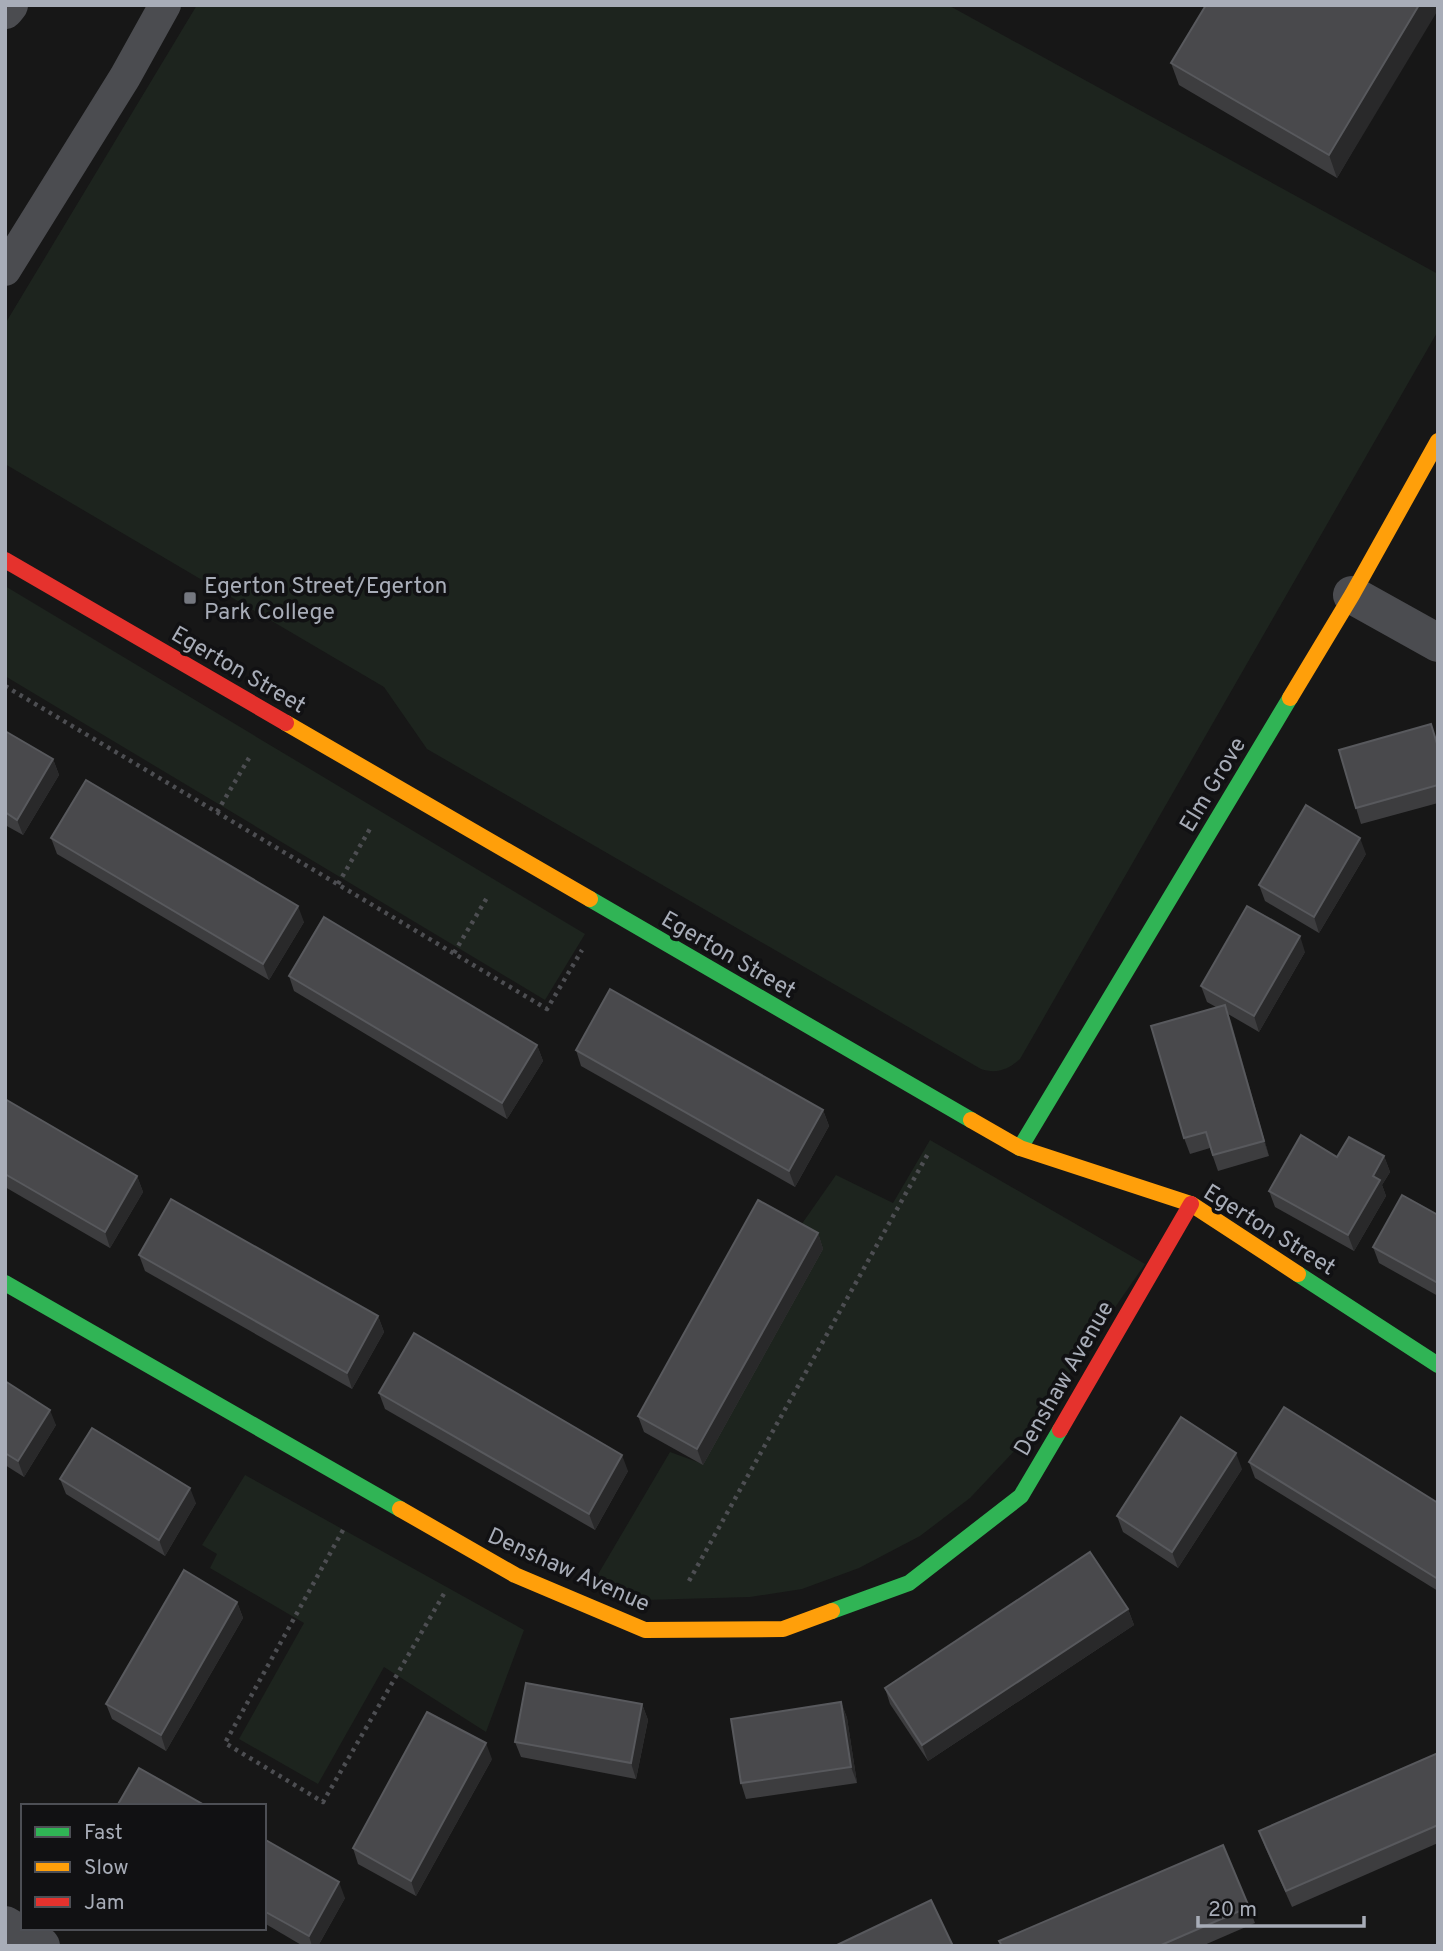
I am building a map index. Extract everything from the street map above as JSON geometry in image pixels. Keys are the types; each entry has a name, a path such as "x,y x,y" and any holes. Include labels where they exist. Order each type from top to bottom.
{"street":[{"path":"5,10 9,5"},
{"name":"Elm Grove","path":"1020,1148 1352,595 1438,441"},
{"name":"Egerton Street","path":"5,560 1020,1148 1191,1204 1438,1364"},
{"path":"1352,595 1438,643"},
{"name":"Denshaw Avenue","path":"5,1283 515,1576 645,1630 783,1629 909,1583 1021,1496 1191,1204"},
{"path":"5,1925 41,1946"}],"lane":[{"path":"5,271 125,77 164,5"}],"path":[{"path":"5,686 547,1009 606,910"},
{"path":"217,812 274,716"},
{"path":"338,884 396,786"},
{"path":"454,953 512,854"},
{"path":"661,1630 954,1108"},
{"path":"365,1490 225,1743 323,1802 469,1550"}],"shaded area":[{"path":"197,5 948,5 1438,274 1438,331 1020,1059 1015,1063 997,1071 981,1069 427,749 384,687 5,464 5,324"},
{"path":"5,586 585,934 545,1000 5,676"},
{"path":"930,1140 1145,1264 1020,1445 970,1498 920,1536 859,1568 802,1589 750,1597 644,1600 590,1588 670,1452 703,1464 799,1228 836,1175 893,1203"},
{"path":"245,1475 524,1630 486,1732 384,1667 318,1784 239,1739 304,1623 210,1568 217,1554 202,1545"}],"building":[{"path":"1206,5 1419,5 1329,155 1171,63"},
{"path":"1431,724 1438,747 1438,785 1356,808 1339,750"},
{"path":"5,731 53,759 17,820 5,812"},
{"path":"86,780 298,906 263,964 51,838"},
{"path":"1306,805 1360,838 1314,917 1259,885"},
{"path":"1247,906 1300,936 1254,1016 1201,986"},
{"path":"324,917 537,1045 502,1103 289,976"},
{"path":"610,989 823,1110 789,1171 576,1050"},
{"path":"1225,1005 1264,1141 1213,1155 1206,1132 1184,1138 1151,1026"},
{"path":"5,1099 137,1176 105,1232 5,1174"},
{"path":"1301,1135 1337,1157 1349,1137 1384,1156 1373,1176 1380,1180 1348,1235 1269,1191"},
{"path":"1402,1195 1438,1215 1438,1283 1373,1247"},
{"path":"171,1199 378,1316 347,1373 139,1255"},
{"path":"758,1200 818,1233 697,1449 638,1416"},
{"path":"414,1333 622,1455 589,1514 379,1393"},
{"path":"5,1381 50,1410 18,1461 5,1453"},
{"path":"1284,1407 1438,1503 1438,1579 1249,1462"},
{"path":"1181,1417 1236,1453 1172,1552 1117,1516"},
{"path":"92,1428 190,1488 159,1540 60,1479"},
{"path":"1090,1552 1128,1609 922,1745 885,1688"},
{"path":"184,1570 237,1602 161,1735 106,1704"},
{"path":"526,1683 642,1704 631,1763 515,1742"},
{"path":"841,1702 851,1767 741,1783 731,1719"},
{"path":"427,1712 486,1743 411,1881 353,1848"},
{"path":"1438,1753 1438,1825 1286,1891 1259,1831"},
{"path":"139,1768 202,1804 118,1804"},
{"path":"266,1840 339,1882 309,1936 266,1912"},
{"path":"1223,1845 1249,1907 1159,1946 1002,1946 999,1941"},
{"path":"931,1900 953,1946 835,1946"}],"traffic: fast":[{"path":"1020,1148 1290,698"},
{"path":"590,899 971,1120"},
{"path":"1298,1274 1438,1365"},
{"path":"5,1283 400,1509"},
{"path":"832,1611 909,1583 1021,1496 1060,1430"}],"traffic: slow":[{"path":"1290,698 1352,595 1438,441"},
{"path":"286,723 590,899"},
{"path":"971,1120 1020,1148 1191,1204 1298,1274"},
{"path":"400,1509 515,1575 645,1630 783,1629 832,1611"}],"traffic: jam":[{"path":"5,560 286,723"},
{"path":"1060,1430 1191,1204"}],"place":[{"name":"Egerton Street/Egerton Park College","path":"190,598"}]}
